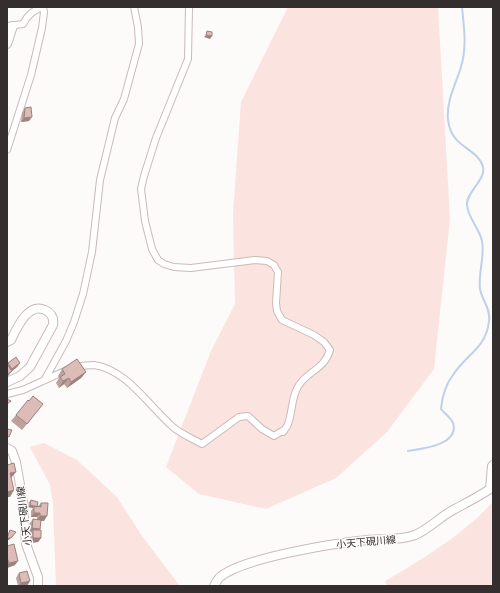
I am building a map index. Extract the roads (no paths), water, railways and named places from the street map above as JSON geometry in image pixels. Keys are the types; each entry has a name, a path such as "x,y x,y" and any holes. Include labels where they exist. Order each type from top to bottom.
{"main road":[{"path":"7,44 10,26"},
{"path":"7,342 11,340 25,316 33,309 41,308 48,311 54,318 54,325 30,367 20,376 7,382"},
{"name":"小天下硯川線","path":"7,448 12,451 16,462 23,502 26,544 38,576 38,586"},
{"name":"小天下硯川線","path":"214,586 218,579 228,572 246,564 343,542 379,538 401,539 416,535 452,510 475,500 490,489 493,465"}],"street":[{"path":"7,150 31,75 42,28 44,12 43,7 34,10 23,24 10,26"},
{"path":"45,380 66,341 83,294 92,252 100,180 115,118 124,99 139,44 138,26 134,7"},
{"path":"7,394 23,390 76,367 92,365 105,368 117,374 141,394 174,428 202,444 239,417 248,416 262,429 274,436 282,431 283,432 288,425 295,391 300,383 327,359 330,350 324,342 314,335 282,320 277,311 276,303 278,272 274,265 267,261 255,260 198,268 174,267 164,264 158,260 152,249 141,189 156,138 188,59 189,7"}],"waterway":[{"path":"408,451 430,447 445,441 451,436 454,430 453,423 441,409 442,400 448,383 458,368 480,345 484,338 489,321 489,312 480,289 483,253 482,241 479,232 469,214 467,205 470,195 482,177 483,167 478,158 454,137 450,130 448,120 448,106 461,67 464,52 462,7"}]}
